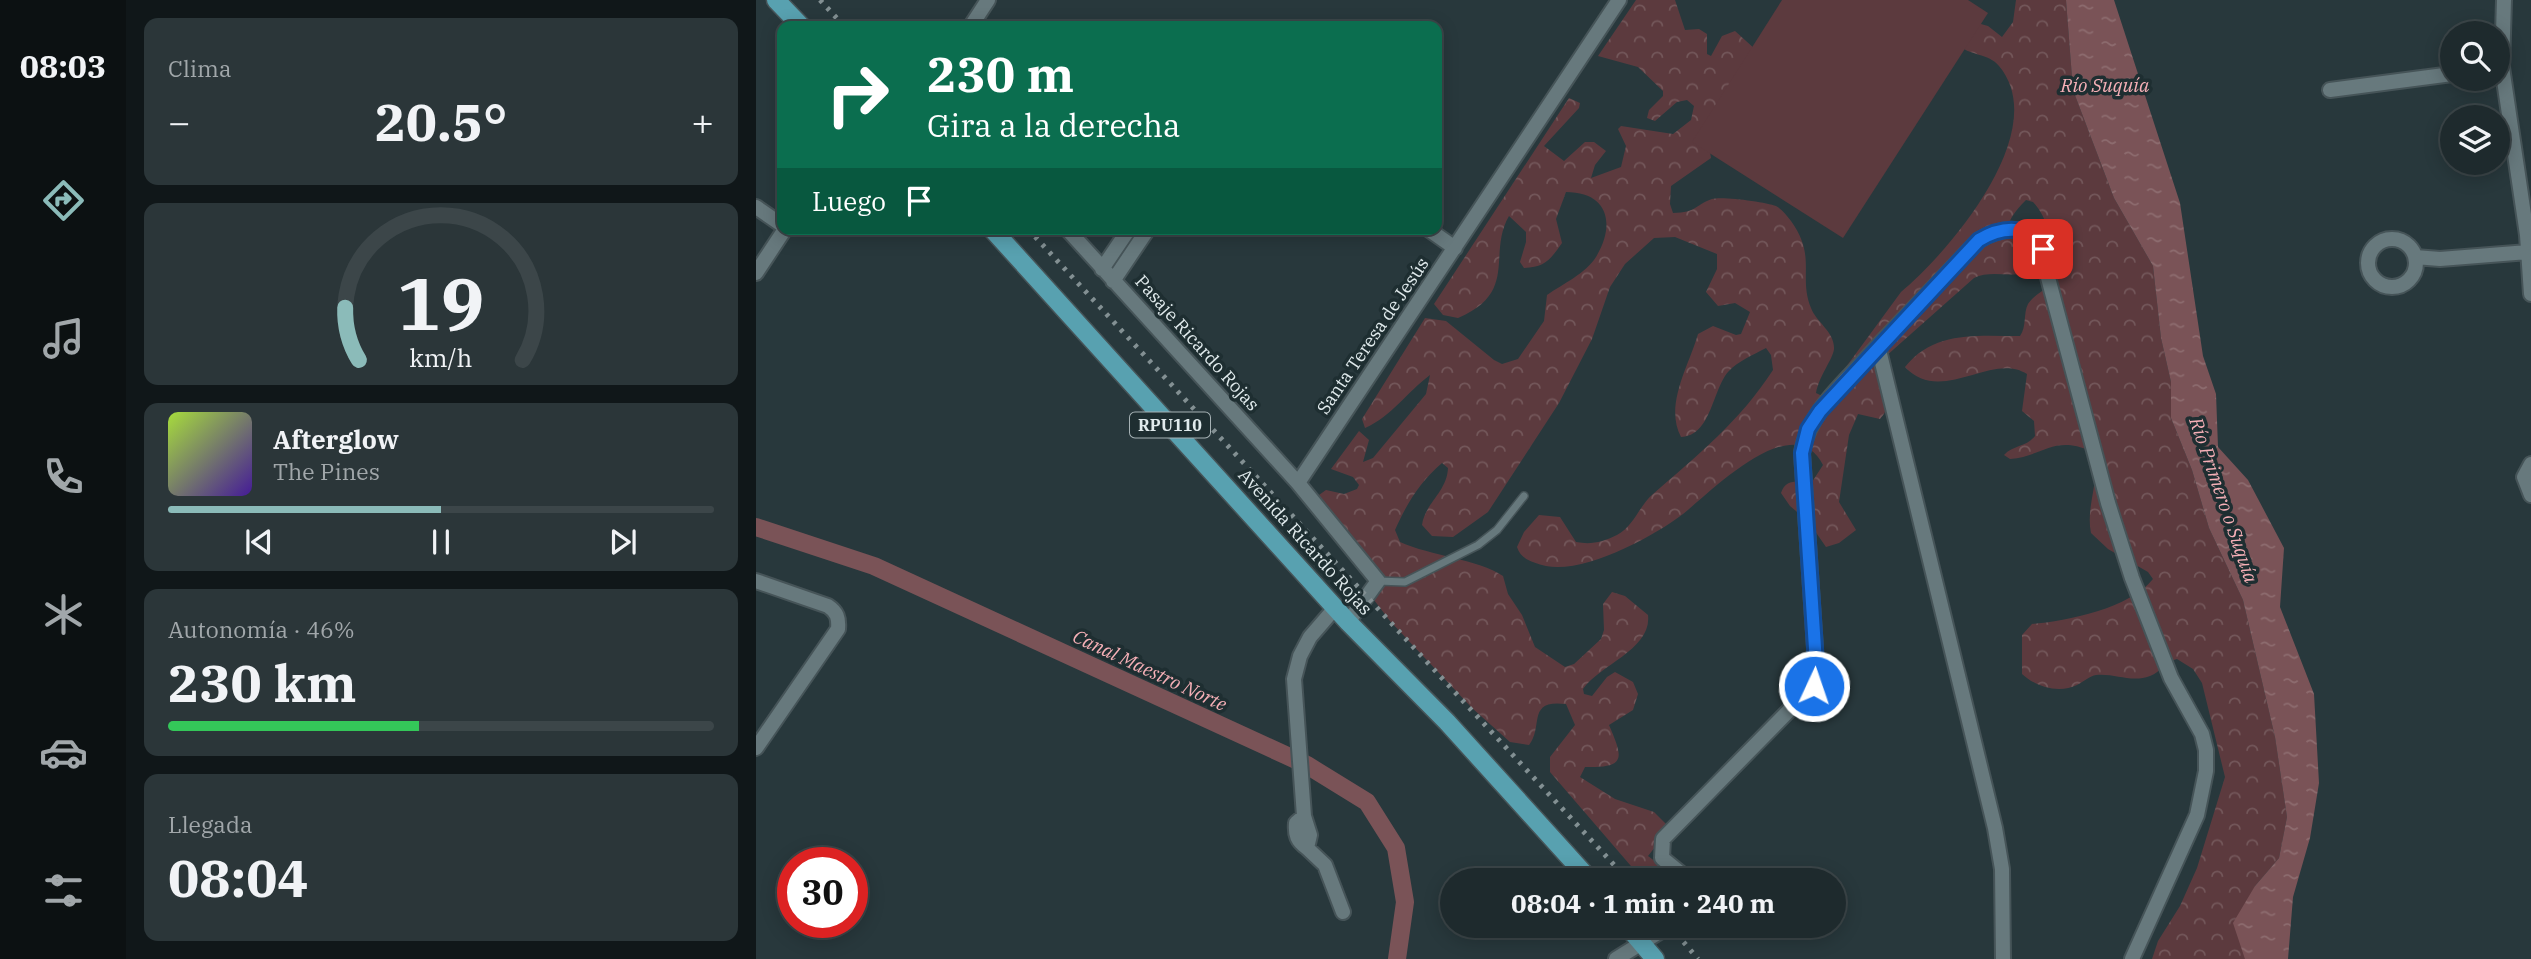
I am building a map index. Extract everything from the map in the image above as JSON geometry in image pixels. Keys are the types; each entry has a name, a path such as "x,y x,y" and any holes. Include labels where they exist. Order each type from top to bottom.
{"main road":[{"path":"776,0 796,21"},
{"name":"Avenida Ricardo Rojas","path":"997,235 1335,608 1447,722 1579,868"},
{"path":"1636,938 1655,959"}],"street":[{"path":"974,21 988,0"},
{"name":"Santa Teresa de Jesús","path":"1298,483 1619,0"},
{"path":"2503,21 2504,0"},
{"path":"2330,90 2440,76"},
{"path":"2504,91 2529,235 2531,294"},
{"path":"756,207 777,222"},
{"path":"1674,868 1662,858 1663,839 1814,686 1816,663 1802,453 1804,438 1820,411 1979,240 1993,232 2016,229 2038,240 2108,503 2132,578 2171,678 2202,734 2206,750 2203,793 2197,815 2132,959"},
{"path":"756,273 781,235"},
{"name":"Pasaje Ricardo Rojas","path":"1072,235 1298,483 1378,581"},
{"path":"1102,269 1125,235"},
{"path":"1113,281 1144,235"},
{"path":"1437,235 1455,248"},
{"path":"2415,257 2440,259 2528,252"},
{"path":"1878,346 1995,828 2002,869 2003,959"},
{"path":"2531,464 2524,477 2531,495"},
{"path":"756,581 828,606 835,611 838,629 756,748"},
{"path":"1348,622 1378,581"},
{"path":"1335,608 1310,637 1300,656 1294,680 1304,816 1296,823 1295,832 1299,842 1325,865 1343,912"},
{"path":"1616,959 1649,938"}],"lane":[{"path":"1378,581 1405,582 1478,545 1497,530 1524,496"}],"green space":[{"path":"1636,0 1675,0 1685,30 1699,29 1707,34 1707,54 1711,56 1722,36 1735,31 1756,50 1709,145 1711,158 1671,186 1670,204 1673,213 1691,210 1712,199 1744,200 1776,206 1788,217 1803,245 1807,297 1811,308 1834,343 1833,353 1816,393 1824,397 1901,292 1945,248 1968,219 1989,188 2005,155 2013,123 2012,92 1995,62 1957,44 1970,21 1988,26 2002,37 2013,22 2016,0 2066,0 2073,90 2114,198 2153,266 2161,338 2171,382 2171,418 2192,470 2209,528 2243,600 2275,737 2287,817 2279,858 2255,886 2245,959 2152,959 2158,941 2180,906 2197,868 2225,777 2202,683 2193,669 2177,659 2143,678 2096,675 2063,689 2041,686 2022,674 2022,635 2032,624 2063,620 2114,605 2143,589 2153,579 2148,572 2108,549 2091,533 2090,512 2095,471 2091,451 2067,445 2010,459 2004,455 2035,436 2034,421 2022,411 2027,374 2013,369 1998,369 1934,381 1919,378 1905,367 1917,355 1943,341 1973,336 2020,336 2028,304 2049,284 2054,261 2048,228 2033,202 2026,200 2011,218 2009,225 2013,237 2035,258 2035,267 2021,274 1989,274 1974,278 1885,357 1879,387 1886,400 1886,411 1880,419 1858,414 1849,435 1839,502 1856,530 1839,543 1826,547 1808,521 1790,506 1781,493 1789,483 1812,482 1823,465 1810,449 1793,445 1773,449 1753,459 1670,523 1618,552 1562,567 1533,562 1519,551 1517,547 1524,532 1539,515 1560,517 1576,542 1597,542 1623,531 1648,499 1702,451 1747,405 1773,370 1771,355 1766,348 1736,365 1723,380 1699,429 1691,435 1681,437 1676,425 1677,399 1698,334 1713,326 1736,335 1741,334 1750,312 1735,303 1718,306 1706,292 1717,269 1717,254 1675,237 1654,238 1625,264 1610,287 1592,339 1559,403 1488,512 1453,537 1432,536 1422,525 1427,510 1447,476 1448,468 1442,463 1421,485 1404,511 1395,530 1400,542 1481,565 1503,576 1508,594 1522,615 1535,647 1565,667 1574,664 1601,639 1604,630 1603,604 1612,592 1625,596 1648,615 1647,627 1634,647 1583,689 1584,694 1592,696 1607,677 1615,672 1633,682 1638,694 1633,710 1609,725 1619,753 1618,759 1608,766 1585,767 1580,777 1615,799 1654,812 1670,828 1648,856 1664,868 1633,868 1550,772 1550,757 1575,725 1566,704 1545,706 1541,710 1529,745 1510,742 1472,708 1390,621 1371,596 1381,577 1319,495 1326,490 1344,494 1357,489 1359,485 1353,477 1331,469 1359,431 1369,440 1363,462 1373,458 1426,394 1430,375 1391,411 1365,428 1362,419 1425,318 1446,321 1502,364 1518,359 1544,321 1547,295 1580,273 1596,257 1606,233 1604,212 1591,198 1580,193 1566,192 1556,219 1562,243 1546,262 1524,268 1520,262 1526,232 1509,216 1500,244 1495,284 1489,296 1477,308 1458,318 1443,315 1434,304 1569,98 1580,103 1579,108 1544,146 1564,161 1585,142 1594,142 1606,151 1595,165 1591,178 1621,167 1626,146 1618,129 1621,126 1673,134 1691,120 1694,106 1687,100 1677,102 1655,121 1647,118 1649,110 1663,96 1663,91 1638,67 1598,56"},
{"path":"1782,0 1968,0 1988,13 1843,238 1692,142"}],"water":[{"name":"Río Suquía","path":"2066,0 2114,0 2180,203 2203,356 2216,394 2218,447 2248,480 2284,548 2280,607 2314,694 2319,783 2310,838 2293,897 2288,959 2245,959 2233,923 2255,886 2279,858 2287,817 2275,737 2243,600 2209,528 2192,470 2171,418 2171,382 2161,338 2153,266 2114,198 2073,90"}],"waterway":[{"name":"Canal Maestro Norte","path":"756,527 874,566 1307,765 1367,802 1396,848 1405,902 1397,959"}],"railway":[{"path":"820,0 839,21"},
{"path":"1034,235 1617,868"},
{"path":"1680,938 1698,959"}],"route":[{"path":"1814,686 1816,663 1802,453 1808,429 1820,411 1878,346 1979,240 1993,232 2016,229 2038,240 2043,249"}],"water label":[{"name":"Río Primero o Suquía","path":"2224,500"}]}
